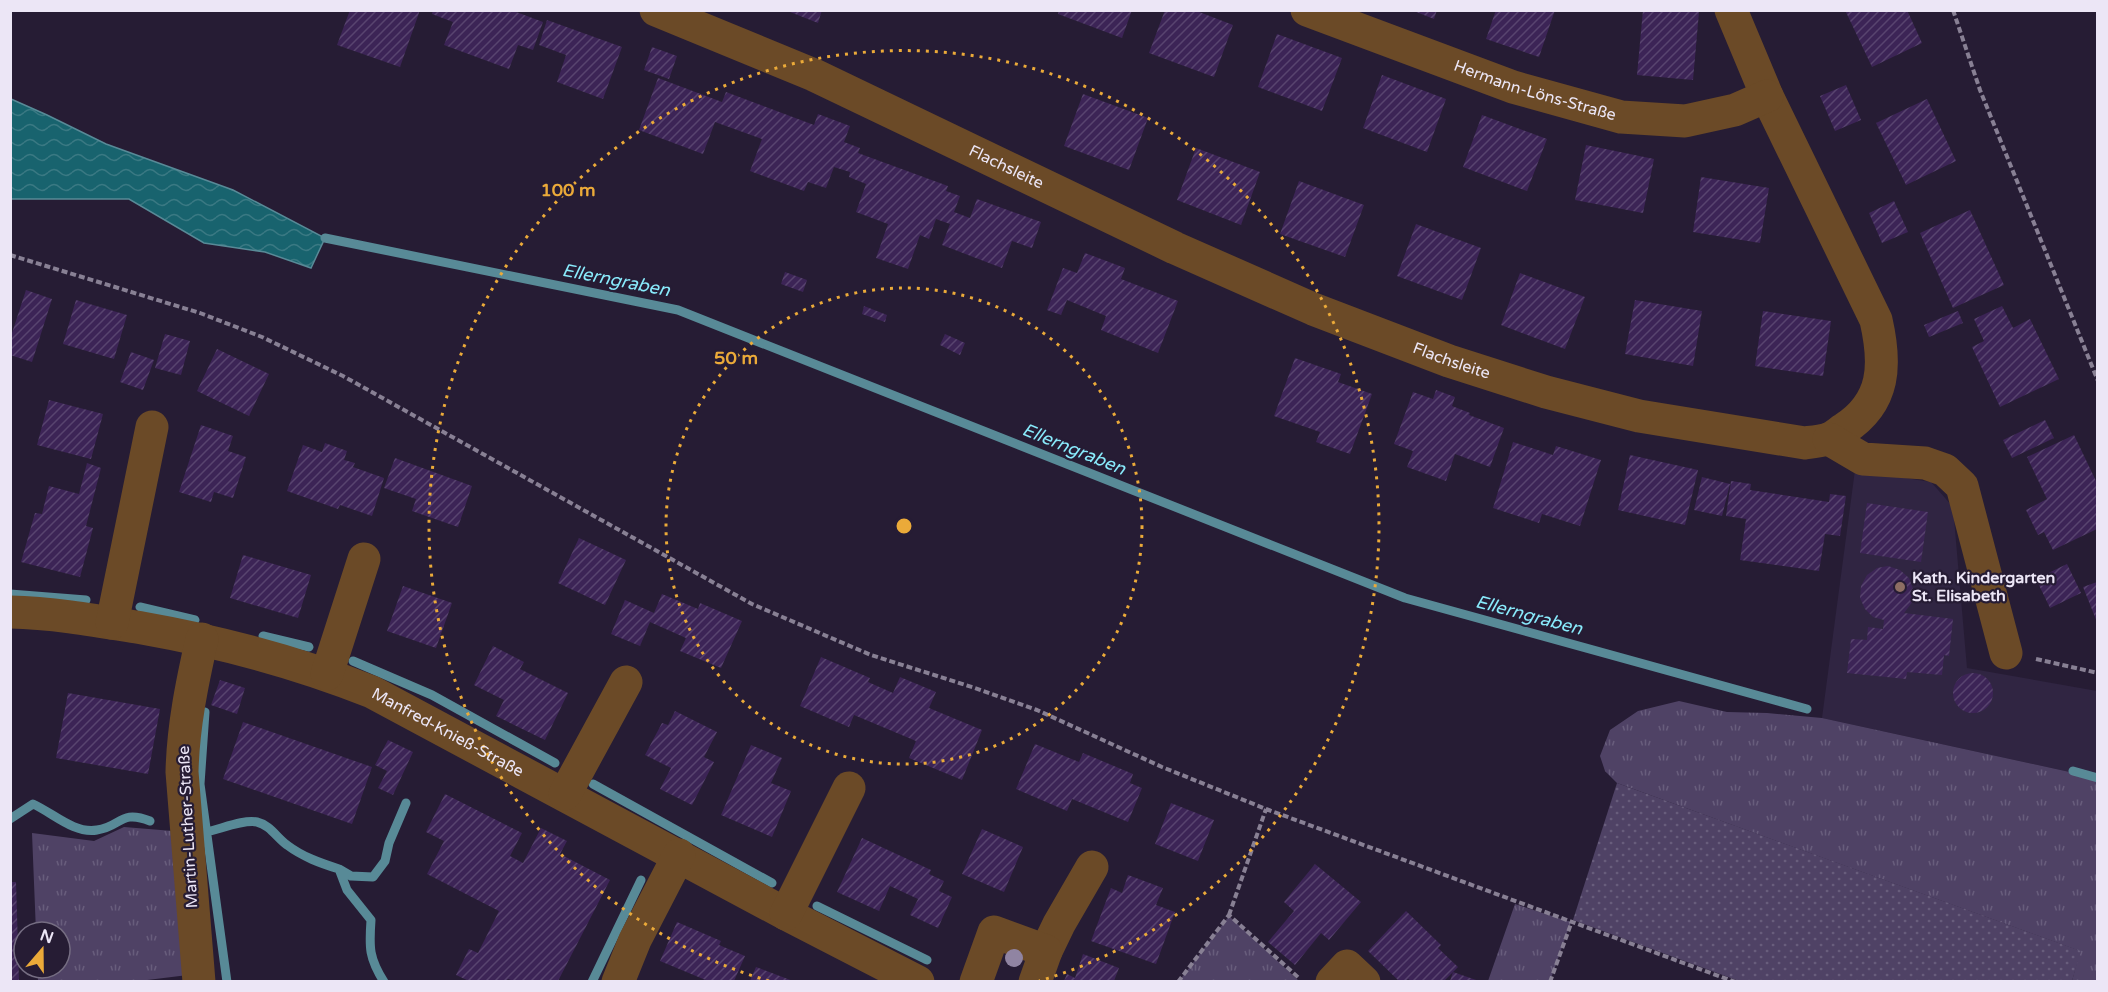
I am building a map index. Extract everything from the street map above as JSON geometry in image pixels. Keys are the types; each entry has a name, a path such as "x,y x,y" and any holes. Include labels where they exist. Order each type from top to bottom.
{"street":[{"name":"Flachsleite","path":"656,10 814,75 1175,248 1302,304 1449,361 1546,392 1639,416 1805,443 1829,439 1855,422 1871,404 1882,376 1882,348 1876,320 1767,96 1731,10"},
{"name":"Hermann-Löns-Straße","path":"1307,10 1513,87 1621,117 1685,121 1736,110 1767,96"},
{"path":"112,623 152,427"},
{"path":"1829,439 1863,459 1925,463 1945,470 1962,486 2006,653"},
{"path":"327,674 364,559"},
{"name":"Manfred-Knieß-Straße","path":"10,612 56,615 202,639 327,674 372,692 786,914 918,981"},
{"name":"Martin-Luther-Straße","path":"199,981 186,828 183,762 186,717 202,639"},
{"path":"565,794 626,682"},
{"path":"786,914 849,788"},
{"path":"618,981 679,855"},
{"path":"1035,981 1059,924 1092,867"},
{"path":"976,981 994,932 1047,951"},
{"path":"1332,981 1347,966 1364,981"}],"path":[{"path":"1953,10 1980,90 2097,381"},
{"path":"10,255 200,313 262,337 343,376 752,604 871,655 1037,710 1162,767 1266,809 1735,981"},
{"path":"2006,653 2097,672"},
{"path":"1178,981 1229,915 1266,809"},
{"path":"1229,915 1303,981"},
{"path":"1550,981 1572,921"}],"shaded area":[{"name":"Kath. Kindergarten St. Elisabeth","path":"1855,470 1931,482 1953,507 1967,668 2097,691 2097,778 1822,718"}],"green space":[{"path":"1679,701 1727,712 1822,718 2097,778 2097,981 2072,981 2080,951 1617,783 1605,771 1600,756 1610,730 1638,711"},
{"path":"1617,783 2081,951 2072,981 1739,981 1573,920"},
{"path":"124,827 185,832 196,974 131,982 38,981 72,980 72,920 36,920 32,833 94,841"},
{"path":"1515,904 1571,922 1550,981 1488,981"},
{"path":"1229,916 1299,981 1179,981"}],"water":[{"path":"11,99 106,144 233,190 325,238 311,268 265,252 204,243 129,199 11,199"}],"building":[{"path":"350,10 420,10 400,67 337,45"},
{"path":"433,10 511,10 543,22 533,50 518,45 509,69 444,45 453,22 432,14"},
{"path":"785,10 822,10 818,23"},
{"path":"1059,10 1132,10 1122,38 1058,14"},
{"path":"1165,10 1194,10 1233,25 1214,77 1149,53"},
{"path":"1411,10 1437,10 1434,19"},
{"path":"1496,10 1555,10 1539,57 1486,39"},
{"path":"1643,10 1699,12 1693,80 1637,75"},
{"path":"1845,10 1907,10 1922,43 1872,67"},
{"path":"547,20 622,47 603,99 557,82 566,55 539,45"},
{"path":"1277,34 1342,58 1322,111 1258,87"},
{"path":"652,47 677,56 669,79 644,70"},
{"path":"1382,75 1446,99 1427,152 1363,128"},
{"path":"658,78 722,102 726,92 814,125 818,114 850,126 844,142 860,148 858,153 948,186 946,191 960,196 954,212 970,218 977,199 1041,222 1032,248 1012,241 1002,268 942,245 950,224 936,219 929,239 920,235 908,269 876,258 888,224 856,212 866,184 849,177 850,172 834,167 826,188 808,182 804,191 750,171 762,139 715,122 703,154 639,130"},
{"path":"1846,85 1861,120 1835,131 1820,96"},
{"path":"1083,94 1148,118 1129,170 1064,146"},
{"path":"1927,99 1956,161 1906,185 1876,123"},
{"path":"1482,115 1547,139 1527,191 1463,167"},
{"path":"1586,145 1654,159 1643,213 1575,200"},
{"path":"1196,148 1260,172 1241,225 1177,200"},
{"path":"1701,177 1769,188 1760,243 1693,232"},
{"path":"1299,181 1364,205 1345,257 1280,234"},
{"path":"1894,201 1908,232 1882,243 1869,213"},
{"path":"1970,210 2004,285 1953,308 1920,233"},
{"path":"1416,224 1481,248 1462,300 1397,276"},
{"path":"1085,253 1125,268 1121,279 1178,301 1158,353 1101,330 1106,316 1067,300 1061,315 1047,310 1063,268 1077,273"},
{"path":"785,272 807,280 803,292 781,284"},
{"path":"1520,273 1585,297 1565,349 1501,325"},
{"path":"26,290 52,299 32,362 10,355 10,339"},
{"path":"76,300 127,315 114,359 63,344"},
{"path":"1635,300 1702,311 1693,366 1625,354"},
{"path":"864,306 887,315 885,322 862,314"},
{"path":"2002,306 2013,328 2030,319 2059,379 2000,407 1972,347 1984,341 1974,319"},
{"path":"1763,311 1831,321 1823,376 1755,366"},
{"path":"1958,311 1963,323 1929,337 1924,325"},
{"path":"165,334 190,341 181,375 155,368"},
{"path":"945,334 965,343 960,355 940,345"},
{"path":"217,349 269,374 249,416 197,391"},
{"path":"131,352 154,360 143,390 120,382"},
{"path":"1295,358 1341,374 1338,382 1372,394 1350,454 1316,442 1320,432 1274,416"},
{"path":"1436,390 1455,397 1452,406 1504,428 1490,467 1455,454 1446,481 1407,467 1413,451 1394,444 1413,392 1433,399"},
{"path":"49,400 103,414 91,459 37,445"},
{"path":"2045,420 2054,438 2012,458 2003,440"},
{"path":"201,425 233,436 228,451 246,457 233,498 214,492 211,502 179,492"},
{"path":"2074,435 2097,483 2097,529 2053,550 2044,532 2038,535 2026,510 2047,499 2027,457"},
{"path":"1513,442 1553,455 1556,446 1601,460 1580,526 1542,514 1539,523 1493,508"},
{"path":"325,443 347,451 344,460 355,463 353,467 384,478 372,516 340,505 338,509 287,491 303,445 322,452"},
{"path":"1630,455 1698,470 1685,525 1618,510"},
{"path":"395,458 472,486 458,527 412,511 416,499 384,488"},
{"path":"87,463 101,468 86,526 93,528 80,577 21,562 35,513 42,514 49,486 79,494"},
{"path":"1702,477 1730,484 1722,516 1694,510"},
{"path":"1731,481 1751,484 1750,490 1829,502 1830,494 1846,496 1840,536 1825,534 1819,571 1740,560 1746,519 1726,516"},
{"path":"1867,503 1928,512 1921,562 1860,553"},
{"path":"579,538 626,560 605,605 558,583"},
{"path":"243,555 311,575 298,618 230,598"},
{"path":"2067,564 2081,593 2050,608 2036,579"},
{"path":"1888,566 1900,570 1909,578 1913,589 1913,601 1904,613 1953,619 1949,656 1944,655 1942,675 1907,672 1906,679 1847,673 1851,639 1867,640 1868,627 1883,629 1884,620 1873,617 1865,609 1860,598 1861,586 1867,575 1877,568"},
{"path":"2097,582 2097,622 2083,587"},
{"path":"403,586 452,603 436,648 387,631"},
{"path":"662,594 698,609 700,603 742,621 721,668 680,651 686,638 650,622 640,646 611,634 625,600 654,613"},
{"path":"493,646 524,662 520,669 568,693 545,740 496,716 504,700 474,685"},
{"path":"821,657 870,678 868,682 893,693 900,677 936,692 929,708 982,730 962,780 909,758 916,741 854,715 849,727 800,706"},
{"path":"1973,673 1981,674 1987,679 1992,685 1992,701 1987,707 1981,712 1973,713 1965,712 1959,707 1954,701 1953,693 1954,685 1959,679 1965,674"},
{"path":"220,680 245,688 237,714 211,705"},
{"path":"68,693 160,709 148,774 56,758"},
{"path":"675,711 717,732 704,757 714,762 692,805 660,789 671,768 645,755 662,723 668,725"},
{"path":"243,722 372,767 352,824 223,779"},
{"path":"388,740 413,752 393,795 378,788 387,771 375,765"},
{"path":"1035,744 1079,762 1083,753 1133,774 1130,783 1142,788 1128,822 1072,799 1067,811 1016,789"},
{"path":"751,745 782,758 771,783 791,791 772,837 721,815"},
{"path":"445,794 522,833 510,856 523,863 541,828 567,841 560,854 610,880 558,981 508,979 506,981 469,981 456,975 469,949 478,953 499,911 427,874 444,841 426,832"},
{"path":"1171,803 1214,820 1198,861 1155,844"},
{"path":"982,829 1023,847 1004,892 962,874"},
{"path":"862,838 931,870 929,874 944,881 939,891 952,897 938,928 910,915 918,899 890,886 879,911 837,892"},
{"path":"1315,864 1361,902 1329,940 1321,933 1295,965 1268,942 1294,911 1284,902"},
{"path":"1128,875 1163,888 1156,905 1175,912 1156,964 1091,941 1111,888 1122,893"},
{"path":"10,882 16,882 17,920 12,920 12,980 19,981 10,981"},
{"path":"1406,911 1441,945 1438,948 1458,967 1444,981 1411,981 1408,979 1399,981 1368,951"},
{"path":"677,922 721,941 719,945 745,956 734,981 708,981 660,961"},
{"path":"1083,954 1119,968 1114,981 1064,981 1067,974 1075,978"},
{"path":"756,967 793,981 750,981"},
{"path":"1453,972 1479,981 1450,981"}],"waterway":[{"name":"Ellerngraben","path":"325,238 678,310 1405,598 1807,709"},
{"path":"10,594 86,600"},
{"path":"140,607 195,620"},
{"path":"263,636 309,647"},
{"path":"353,661 432,695 555,763"},
{"path":"205,712 200,784 227,982"},
{"name":"Ellerngraben","path":"2073,771 2098,778"},
{"path":"593,784 772,883"},
{"path":"339,869 351,876 373,877 385,861 389,843 406,803"},
{"path":"10,819 33,804 80,829 97,830 132,817 150,821"},
{"path":"206,832 239,823 257,822 266,826 299,853 339,869 347,890 371,920 371,953 384,982"},
{"path":"592,982 641,880"},
{"path":"817,906 927,960"}],"place":[{"name":"Kath. Kindergarten St. Elisabeth","path":"1900,587"}]}
